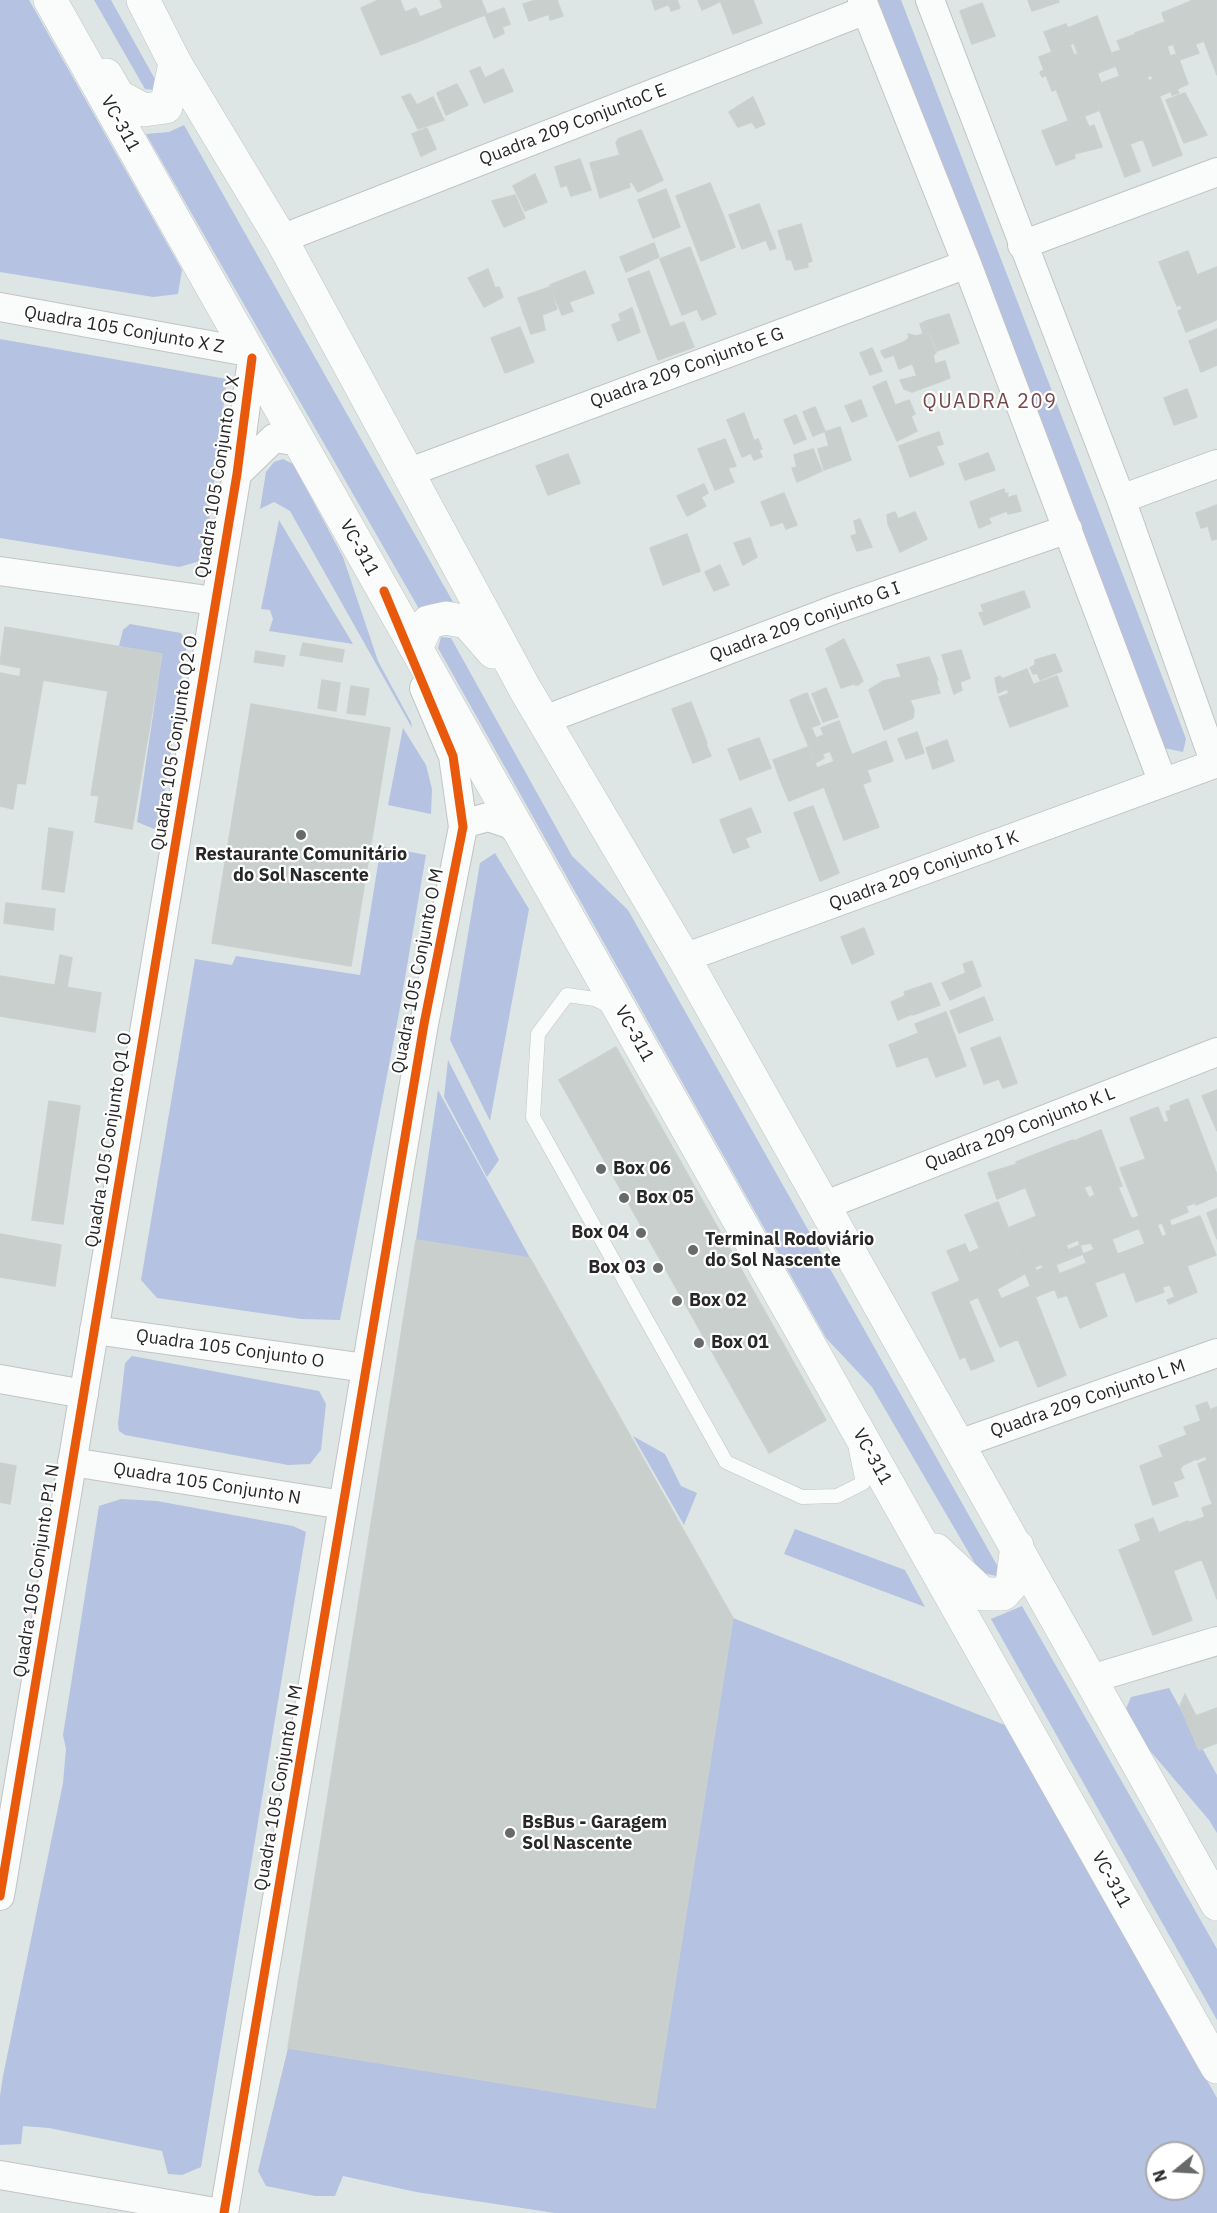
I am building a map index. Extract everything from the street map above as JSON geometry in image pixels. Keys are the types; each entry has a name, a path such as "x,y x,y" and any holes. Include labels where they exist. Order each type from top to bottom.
{"main road":[{"name":"VC-311","path":"50,0 1217,2067"},
{"path":"63,0 118,96 144,110 166,107 175,63"},
{"path":"143,0 175,63 280,239 525,689 684,958 1217,1904"},
{"path":"416,648 428,622 446,618 467,622 525,689"},
{"path":"913,1528 982,1594 1003,1594 1012,1584 1017,1546"}],"street":[{"path":"930,0 1121,499 1216,763"},
{"path":"864,5 967,264 1163,783"},
{"name":"Quadra 209 ConjuntoC E","path":"280,239 864,5"},
{"path":"1022,245 1217,172"},
{"name":"Quadra 209 Conjunto E G","path":"407,473 967,264"},
{"name":"Quadra 105 Conjunto X Z","path":"0,307 250,355"},
{"name":"Quadra 105 Conjunto O X","path":"215,601 237,469 250,355"},
{"path":"237,469 274,438 300,442"},
{"path":"1121,499 1217,464"},
{"name":"Quadra 209 Conjunto G I","path":"544,720 836,609 1068,529"},
{"path":"0,571 215,601"},
{"name":"Quadra 105 Conjunto O M","path":"366,1368 424,1024 463,827 453,756 384,591"},
{"name":"Quadra 105 Conjunto Q2 O","path":"167,891 215,601"},
{"name":"Quadra 209 Conjunto I K","path":"684,958 1216,763"},
{"path":"463,827 470,822 488,817 509,824 520,833"},
{"name":"Quadra 105 Conjunto Q1 O","path":"84,1394 167,891"},
{"name":"Quadra 209 Conjunto K L","path":"824,1206 1217,1052"},
{"name":"Quadra 105 Conjunto O","path":"94,1330 366,1368"},
{"name":"Quadra 209 Conjunto L M","path":"959,1444 1217,1353"},
{"name":"Quadra 105 Conjunto N M","path":"222,2213 366,1368"},
{"path":"0,1379 84,1394"},
{"name":"Quadra 105 Conjunto P1 N","path":"0,1896 84,1394"},
{"name":"Quadra 105 Conjunto N","path":"72,1462 343,1506"},
{"path":"1091,1679 1217,1641"},
{"path":"0,2175 222,2213"}],"lane":[{"path":"622,1013 596,999 567,995 538,1034 533,1117 720,1452 726,1462 802,1497 837,1496 863,1483 848,1413"}],"shaded area":[{"path":"0,0 29,0 182,270 178,294 153,297 0,272"},
{"path":"94,0 111,0 156,81 155,90 145,89"},
{"path":"877,0 901,0 1186,739 1183,752 1164,748"},
{"path":"184,125 453,602 434,605 422,614 146,134 169,132"},
{"path":"0,339 227,379 204,560 179,567 0,538"},
{"path":"283,459 293,464 343,557 378,661 411,722 412,728 290,511 274,502 260,509 266,472 274,462"},
{"path":"279,520 353,644 269,631 273,619 270,610 261,609"},
{"path":"130,624 181,633 187,643 159,831 137,822 162,655 119,646 123,630"},
{"path":"441,637 451,638 572,856 628,910 998,1567 996,1576 980,1572 872,1387 826,1338 438,648"},
{"path":"403,728 426,765 432,789 431,814 388,805"},
{"path":"381,846 426,855 399,1013 340,1320 301,1319 157,1298 141,1280 195,959 232,965 236,956 360,975"},
{"path":"495,853 529,909 490,1121 450,1040 480,863"},
{"path":"448,1060 499,1160 487,1177 444,1097"},
{"path":"438,1090 530,1258 416,1240"},
{"path":"132,1356 319,1391 326,1404 321,1450 310,1464 288,1465 125,1435 119,1431 118,1424 125,1363"},
{"path":"633,1436 665,1454 681,1486 697,1493 684,1525"},
{"path":"121,1499 157,1501 293,1526 306,1532 201,2167 182,2175 168,2174 162,2151 49,2128 23,2126 21,2144 0,2145 0,2096 3,2076 63,1783 66,1749 63,1735 99,1506"},
{"path":"795,1529 905,1570 925,1607 784,1554"},
{"path":"1022,1606 1217,1949 1217,2020 991,1619"},
{"path":"733,1618 1005,1725 1217,2098 1217,2213 555,2213 416,2192 343,2176 335,2196 315,2196 266,2186 258,2171 288,2048 655,2107"},
{"path":"1169,1688 1217,1775 1217,1833 1209,1820 1146,1746 1125,1711 1131,1697"}],"building":[{"path":"379,0 400,0 417,42 381,55 361,8"},
{"path":"440,0 481,0 487,14 451,28"},
{"path":"536,0 557,0 563,16 550,20 549,14 529,21 523,4"},
{"path":"652,0 677,0 680,8 671,11 669,4 655,10"},
{"path":"698,0 719,0 719,2 702,10"},
{"path":"720,0 753,0 762,23 733,34"},
{"path":"1028,0 1058,0 1059,2 1032,11"},
{"path":"1217,0 1217,27 1201,33 1189,2"},
{"path":"1189,2 1201,33 1173,44 1162,13"},
{"path":"982,3 995,36 972,44 960,11"},
{"path":"416,8 420,17 443,8 451,28 417,42 405,12"},
{"path":"504,8 510,24 502,27 504,33 494,38 485,15"},
{"path":"1097,16 1116,66 1087,77 1068,28"},
{"path":"1165,22 1173,44 1144,55 1135,33"},
{"path":"1066,24 1074,43 1052,52 1044,32"},
{"path":"1217,27 1217,75 1201,33"},
{"path":"1201,33 1204,41 1195,44 1199,53 1179,60 1173,44"},
{"path":"1136,34 1144,55 1116,66 1112,53 1121,50 1117,41"},
{"path":"1070,45 1074,55 1078,54 1087,77 1052,91 1046,75 1042,77 1040,72 1044,70 1039,57"},
{"path":"1167,46 1170,56 1177,54 1188,84 1177,89 1179,93 1172,95 1171,91 1160,96 1143,55"},
{"path":"1143,55 1151,75 1147,77 1149,81 1153,79 1182,155 1153,166 1116,66"},
{"path":"480,67 485,78 503,69 513,91 484,103 470,71"},
{"path":"1097,73 1101,83 1120,76 1143,139 1130,144 1140,171 1125,177 1087,77"},
{"path":"1087,77 1100,110 1069,122 1056,89"},
{"path":"457,84 468,105 446,115 437,93"},
{"path":"1185,93 1207,135 1184,143 1166,100"},
{"path":"410,94 417,105 433,97 444,120 418,129 402,97"},
{"path":"753,97 765,124 756,128 752,122 738,127 729,112"},
{"path":"1084,115 1089,127 1094,125 1102,147 1074,154 1075,158 1056,165 1042,131"},
{"path":"427,128 436,149 421,156 412,134"},
{"path":"641,130 663,180 638,192 632,182 629,183 616,143 618,139"},
{"path":"620,155 630,187 600,198 590,163"},
{"path":"580,159 591,190 571,196 567,185 561,187 555,167"},
{"path":"535,174 547,202 525,211 513,186"},
{"path":"710,183 724,217 689,230 676,196"},
{"path":"666,189 680,227 653,238 638,200"},
{"path":"515,195 525,218 504,227 492,201"},
{"path":"759,204 776,248 770,250 766,240 742,249 729,215"},
{"path":"724,217 735,247 701,261 689,230"},
{"path":"801,224 812,261 807,263 808,267 795,270 791,259 787,260 778,231"},
{"path":"654,243 659,257 626,272 620,257"},
{"path":"690,247 716,314 702,320 697,309 682,315 660,259"},
{"path":"1188,251 1214,321 1186,332 1178,311 1182,309 1181,305 1177,306 1159,262"},
{"path":"1217,267 1217,319 1214,321 1197,275"},
{"path":"488,269 495,288 499,287 503,297 484,307 468,278"},
{"path":"585,271 594,293 569,302 573,311 562,315 550,285"},
{"path":"649,271 670,327 684,322 694,347 658,360 628,279"},
{"path":"550,287 557,309 542,315 545,330 531,334 518,298"},
{"path":"632,308 640,332 618,341 612,325 621,321 619,314"},
{"path":"949,314 959,343 937,351 926,321"},
{"path":"926,321 931,333 929,334 923,333 920,324"},
{"path":"520,327 534,362 505,373 491,338"},
{"path":"1217,329 1217,365 1201,372 1189,341"},
{"path":"928,332 936,353 933,355 899,369 894,355 885,358 882,354 881,351 904,342 909,338 908,334 917,336"},
{"path":"872,348 882,371 870,375 860,353"},
{"path":"933,355 935,364 945,361 950,378 912,392 904,389 900,380 917,376 912,363"},
{"path":"886,381 895,405 883,410 873,387"},
{"path":"1187,389 1197,417 1174,425 1164,398"},
{"path":"861,400 867,416 852,422 845,406"},
{"path":"909,400 915,414 911,416 917,431 897,441 883,410"},
{"path":"815,407 825,431 813,436 803,412"},
{"path":"744,413 754,441 758,439 762,449 759,450 762,457 754,460 751,453 742,457 727,420"},
{"path":"796,415 806,439 794,444 784,420"},
{"path":"840,427 851,460 824,470 818,449 829,446 825,432"},
{"path":"939,432 943,444 936,446 944,464 910,477 899,446"},
{"path":"725,439 736,466 728,468 734,482 715,490 698,449"},
{"path":"813,449 822,471 797,482 792,468 797,467 794,455"},
{"path":"988,453 995,470 965,480 959,464"},
{"path":"568,454 580,483 548,495 536,466"},
{"path":"704,484 708,493 701,497 706,506 687,516 677,496"},
{"path":"1004,489 1005,494 1008,493 1007,498 1016,495 1021,511 1008,514 1007,511 988,518 991,523 979,528 970,502"},
{"path":"784,493 797,525 786,529 783,522 771,526 761,502"},
{"path":"1217,505 1217,539 1212,540 1208,526 1201,528 1196,513"},
{"path":"895,512 898,519 915,512 927,539 900,552 888,524 887,515"},
{"path":"860,519 872,547 857,551 851,536 857,534 854,521"},
{"path":"687,534 700,571 663,585 650,548"},
{"path":"750,538 757,557 743,565 734,543"},
{"path":"720,565 729,585 714,591 705,572"},
{"path":"1024,591 1030,607 984,625 979,613 984,612 981,605"},
{"path":"5,627 162,654 132,829 95,822 99,796 91,795 108,691 43,680 25,784 17,783 13,809 0,806 0,673 20,677 21,668 0,664"},
{"path":"844,639 863,681 858,685 855,685 856,683 841,688 826,649"},
{"path":"303,643 344,650 342,662 300,655"},
{"path":"961,650 970,678 960,682 962,690 954,694 942,655"},
{"path":"256,651 285,656 283,666 254,662"},
{"path":"1055,654 1062,671 1040,680 1037,673 1033,674 1030,668 1035,665 1035,660"},
{"path":"929,657 938,680 936,680 940,693 910,700 897,665"},
{"path":"1027,669 1033,684 1009,693 1007,689 998,693 995,678 1000,676 1002,679"},
{"path":"1057,676 1068,706 1010,727 999,697"},
{"path":"901,677 914,710 913,718 884,730 869,690 883,681"},
{"path":"322,680 340,683 336,711 318,708"},
{"path":"351,686 369,689 365,715 347,713"},
{"path":"826,688 838,717 823,722 812,694"},
{"path":"807,693 820,724 802,731 790,700"},
{"path":"691,702 707,743 696,748 693,742 686,745 672,709"},
{"name":"Restaurante Comunitário do Sol Nascente","path":"251,704 390,728 351,966 212,943"},
{"path":"839,721 852,755 834,761 821,728"},
{"path":"812,729 824,758 815,763 803,732"},
{"path":"917,732 924,753 906,759 898,739"},
{"path":"824,735 830,751 823,754 816,738"},
{"path":"759,738 771,768 740,780 728,749"},
{"path":"947,740 954,761 933,769 926,748"},
{"path":"886,741 893,761 867,770 871,781 863,784 851,755"},
{"path":"693,742 696,748 706,744 711,756 693,763 686,745"},
{"path":"808,747 817,768 781,782 773,760"},
{"path":"851,755 879,827 844,840 817,768"},
{"path":"817,768 824,787 789,801 781,782"},
{"path":"813,806 839,873 820,881 794,813"},
{"path":"751,808 761,832 745,838 749,847 733,853 720,820"},
{"path":"49,828 73,832 64,892 42,889"},
{"path":"6,903 55,909 53,930 4,923"},
{"path":"864,928 874,954 852,964 841,937"},
{"path":"60,955 72,958 67,987 55,986"},
{"path":"972,961 981,986 950,1000 942,983 966,973 963,964"},
{"path":"0,976 101,993 95,1032 0,1016"},
{"path":"931,983 940,1005 913,1015 904,992"},
{"path":"905,996 912,1014 898,1020 891,1002"},
{"path":"984,997 993,1020 959,1033 950,1011"},
{"path":"946,1012 966,1066 936,1077 915,1024"},
{"path":"919,1033 928,1056 897,1067 889,1045"},
{"path":"1000,1037 1017,1083 1003,1088 999,1079 984,1084 971,1048"},
{"name":"Terminal Rodoviário do Sol Nascente","path":"616,1047 826,1420 769,1453 559,1080"},
{"path":"1217,1090 1217,1131 1202,1096"},
{"path":"1188,1099 1217,1175 1217,1196 1196,1205 1164,1123 1169,1121 1166,1112 1171,1110 1170,1106"},
{"path":"49,1101 80,1106 63,1224 32,1220"},
{"path":"1158,1107 1195,1203 1186,1206 1188,1212 1169,1220 1130,1118"},
{"path":"1101,1130 1122,1186 1118,1187 1131,1218 1135,1218 1139,1228 1112,1239 1074,1141"},
{"path":"1073,1140 1091,1185 1084,1187 1089,1198 1095,1195 1113,1242 1094,1249 1091,1243 1080,1245 1044,1151"},
{"path":"1044,1151 1078,1240 1066,1245 1068,1250 1080,1245 1083,1254 1055,1265 1016,1162"},
{"path":"1146,1159 1169,1220 1140,1231 1135,1218 1139,1216 1120,1168"},
{"path":"1017,1164 1026,1187 997,1199 988,1173"},
{"path":"998,1202 1026,1273 997,1289 965,1215"},
{"path":"1217,1209 1217,1239 1207,1213"},
{"path":"1037,1216 1055,1263 1043,1268 1042,1264 1035,1267 1036,1271 1026,1275 1008,1228"},
{"path":"1200,1216 1216,1255 1187,1266 1172,1226"},
{"path":"1169,1220 1197,1292 1169,1304 1167,1300 1175,1297 1170,1285 1162,1287 1140,1231 1157,1224 1162,1237 1167,1235 1162,1223"},
{"path":"0,1234 61,1245 55,1286 0,1277"},
{"name":"BsBus - Garagem Sol Nascente","path":"416,1240 530,1258 733,1618 655,2108 288,2048"},
{"path":"1113,1242 1124,1272 1094,1283 1083,1254"},
{"path":"965,1244 969,1253 980,1248 997,1289 969,1301 947,1251"},
{"path":"1145,1244 1164,1292 1136,1302 1118,1254"},
{"path":"1055,1263 1068,1295 1058,1298 1055,1289 1035,1297 1026,1275"},
{"path":"1087,1263 1107,1316 1080,1328 1059,1274"},
{"path":"960,1281 969,1302 941,1314 932,1293"},
{"path":"1031,1286 1066,1375 1038,1387 1001,1299"},
{"path":"997,1289 1018,1339 1000,1347 978,1297"},
{"path":"969,1302 994,1361 971,1370 965,1356 960,1359 941,1314"},
{"path":"1207,1402 1217,1428 1217,1495 1210,1498 1198,1464 1207,1460 1206,1456 1196,1460 1184,1427 1201,1421 1196,1406"},
{"path":"1217,1407 1217,1428 1210,1410"},
{"path":"1187,1435 1196,1459 1183,1465 1180,1469 1184,1478 1173,1482 1159,1446"},
{"path":"1163,1457 1178,1496 1153,1505 1140,1466"},
{"path":"0,1463 16,1466 10,1504 0,1502"},
{"path":"1217,1495 1217,1515 1210,1498"},
{"path":"1213,1504 1217,1515 1217,1599 1188,1523 1205,1517 1202,1508"},
{"path":"1153,1518 1192,1620 1153,1635 1119,1550 1141,1541 1135,1525"},
{"path":"1188,1521 1202,1559 1173,1571 1159,1533"},
{"path":"1185,1694 1196,1716 1217,1708 1217,1743 1199,1750 1180,1706"}],"cycle path":[{"path":"0,1896 237,474 252,358"},
{"path":"224,2213 424,1024 463,827 453,756 384,591"}],"place":[{"name":"Restaurante Comunitário do Sol Nascente","path":"301,835"},
{"name":"Box 06","path":"601,1169"},
{"name":"Box 05","path":"624,1198"},
{"name":"Box 04","path":"641,1233"},
{"name":"Terminal Rodoviário do Sol Nascente","path":"693,1250"},
{"name":"Box 03","path":"658,1268"},
{"name":"Box 02","path":"677,1301"},
{"name":"Box 01","path":"699,1343"},
{"name":"BsBus - Garagem Sol Nascente","path":"510,1833"}],"district":[{"name":"QUADRA 209","path":"990,402"}]}
